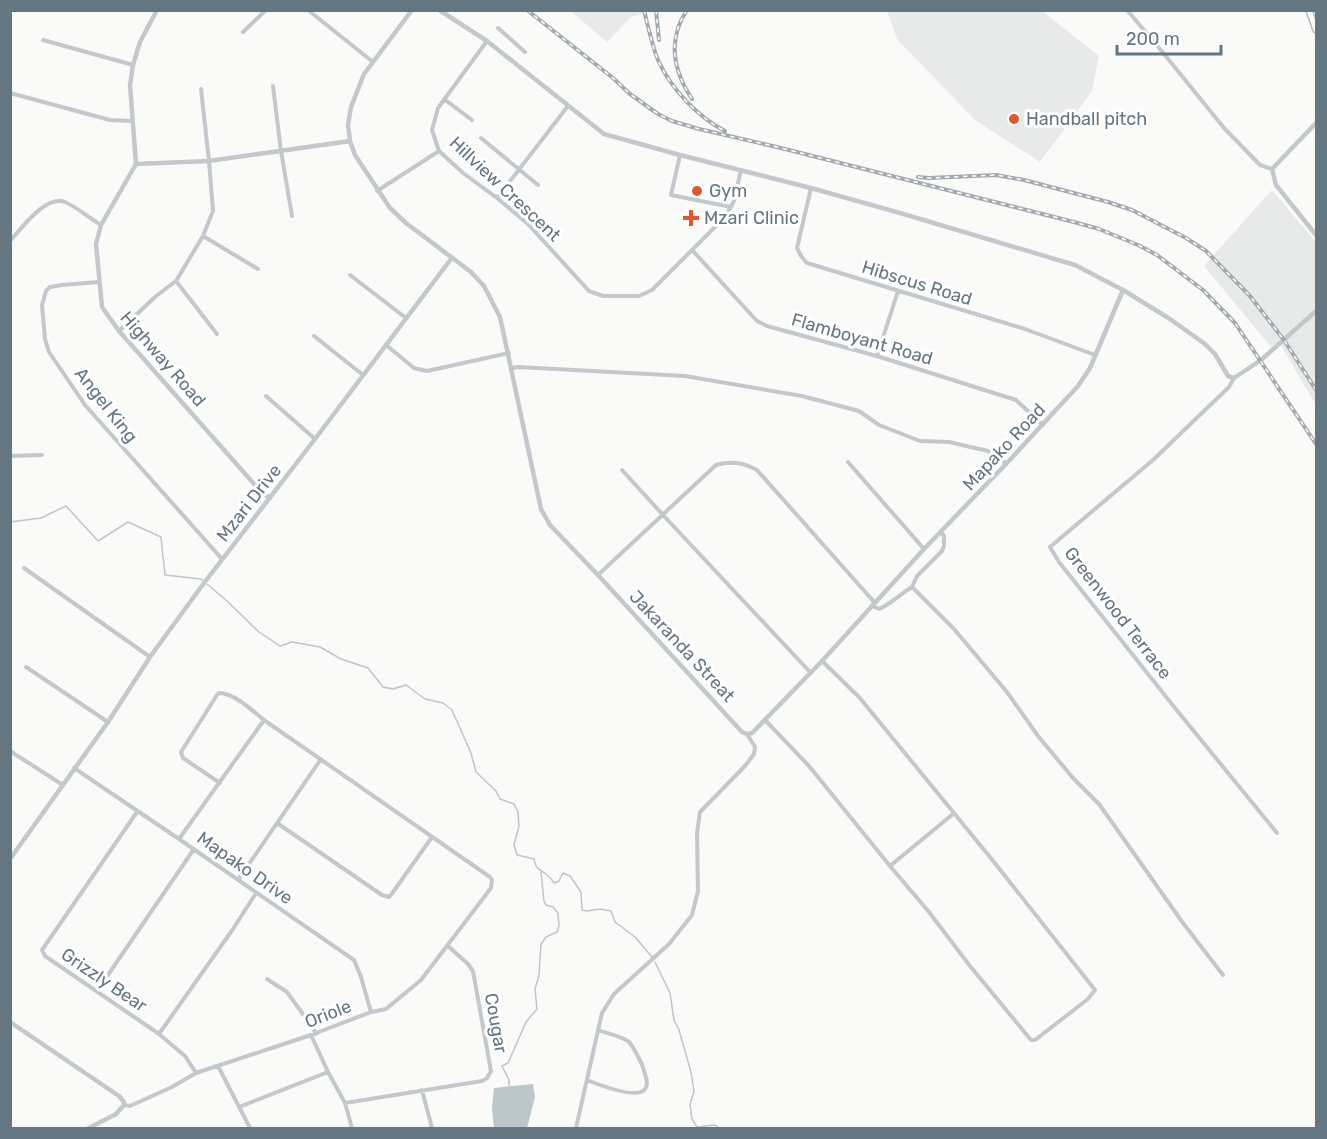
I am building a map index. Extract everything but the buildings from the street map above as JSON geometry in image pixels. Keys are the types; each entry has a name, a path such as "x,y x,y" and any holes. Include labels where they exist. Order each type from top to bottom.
{"main road":[{"path":"1309,10 1317,30"}],"street":[{"path":"243,32 266,10"},
{"path":"308,10 374,62"},
{"path":"412,10 364,74 351,107 348,124 350,141 354,155 390,208 451,259"},
{"path":"440,10 487,41 604,134 680,156 811,188 1075,265 1123,290 1205,344 1215,354 1228,376 1233,378"},
{"path":"1127,10 1224,128 1260,165 1272,169"},
{"path":"154,12 140,42 130,85 136,164 209,161 350,141"},
{"path":"498,28 525,52"},
{"path":"43,40 133,65"},
{"name":"Hillview Crescent","path":"487,41 438,108 432,130 439,151 463,174 528,224 589,291 603,296 639,296 651,290 725,217 734,201 741,170"},
{"path":"273,86 292,216"},
{"path":"119,331 155,297 176,281 203,236 213,211 201,89"},
{"path":"10,93 110,120 132,120"},
{"path":"444,99 472,120"},
{"path":"497,198 568,106"},
{"path":"1272,169 1317,123"},
{"path":"481,138 538,185"},
{"path":"377,191 439,151"},
{"path":"680,156 671,195 730,207"},
{"name":"Highway Road","path":"136,164 101,225 96,244 102,307 119,331 262,493 270,498"},
{"path":"1272,169 1276,185 1317,235"},
{"name":"Hibscus Road","path":"811,188 797,248 807,263 1025,329 1095,355"},
{"path":"10,241 47,204 57,201 66,202 101,225"},
{"path":"203,236 258,269"},
{"name":"Flamboyant Road","path":"692,250 757,321 767,326 877,356 1016,400 1043,425"},
{"name":"Mzari Drive","path":"10,858 201,587 451,259"},
{"name":"Jakaranda Streat","path":"451,259 471,272 484,286 500,317 542,509 550,525 742,732 747,734"},
{"path":"350,275 406,318"},
{"path":"176,281 217,334"},
{"name":"Angel King","path":"99,282 50,287 46,291 42,305 45,339 49,352 85,405 222,560"},
{"name":"Mapako Road","path":"747,734 752,733 822,661 1078,386 1090,368 1123,290"},
{"path":"877,356 898,291"},
{"name":"Greenwood Terrace","path":"1277,833 1059,562 1050,547 1154,460 1229,387 1233,378 1261,360 1317,311"},
{"path":"314,336 363,375"},
{"path":"386,345 414,368 427,371 509,353"},
{"path":"512,368 685,376 802,396 859,411 879,425 920,441 949,442 988,451 1006,464"},
{"path":"267,396 315,439"},
{"path":"10,456 42,455"},
{"path":"598,575 716,465 728,462 745,464 757,470 879,609 912,587 917,576 942,551 944,546 942,532"},
{"path":"848,462 924,549"},
{"path":"622,470 810,672"},
{"path":"24,568 150,657"},
{"path":"912,587 954,629 1007,692 1038,736 1073,778 1099,804 1183,923 1223,975"},
{"path":"765,720 809,766 1031,1040 1035,1040 1088,999 1095,990 859,697 822,661"},
{"path":"26,667 108,722"},
{"path":"220,783 183,758 181,753 217,695 224,693 241,702 432,837 389,897 382,895 277,824"},
{"path":"179,839 264,720"},
{"path":"576,1128 602,1013 614,994 669,944 692,915 699,891 697,833 700,812 754,754 755,747 747,734"},
{"path":"10,751 63,785"},
{"path":"238,880 321,759"},
{"name":"Mapako Drive","path":"74,768 354,960 371,1012"},
{"name":"Grizzly Bear","path":"137,812 42,950 45,956 159,1034 185,1056 196,1073"},
{"path":"890,866 953,814"},
{"name":"Oriole","path":"124,1105 130,1106 196,1073 371,1012 386,1009 421,980 491,888 492,880 432,837"},
{"path":"10,847 16,850"},
{"path":"97,991 194,849"},
{"path":"159,1034 256,893"},
{"name":"Cougar","path":"345,1103 482,1081 487,1078 491,1071 473,971 448,946"},
{"path":"267,979 286,992 313,1034 328,1072 345,1103 351,1128"},
{"path":"10,1022 119,1096 124,1102 116,1114 91,1128"},
{"path":"587,1080 616,1090 635,1093 646,1088 647,1079 643,1066 628,1041 598,1030"},
{"path":"219,1066 250,1128"},
{"path":"239,1107 328,1072"},
{"path":"422,1090 432,1128"}],"shaded area":[{"path":"962,10 964,12 965,10 1042,11 1099,56 1092,91 1040,162 975,120 897,39 887,11"},
{"path":"571,11 644,11 643,14 631,17 607,42"},
{"path":"1272,190 1316,242 1316,405 1279,342 1271,347 1204,266"},
{"path":"533,1084 535,1097 527,1128 494,1128 492,1108 494,1088"}],"waterway":[{"path":"10,522 41,518 66,506 98,541 128,522 161,537 165,575 204,581"},
{"path":"207,584 259,632 280,646 292,642 320,647 341,659 368,668 383,687 393,689 406,685 425,699 443,703 452,710 471,753 476,772 496,791 500,799 514,804 518,812 519,826 514,845 517,855 534,859 537,868 554,883 559,881 563,873 570,876 581,892 582,910 611,911 615,922 635,937 652,957"},
{"path":"509,1086 509,1080 502,1066 508,1063 526,1022 537,1009 535,989 539,975 541,944 546,937 557,932 559,926 558,913 544,901 541,872"},
{"path":"655,962 670,993 674,1020 691,1072 694,1091 690,1105 692,1119 697,1127 715,1125 719,1128"}],"railway":[{"path":"527,10 630,94 672,121 1074,222 1099,229 1157,255 1203,290 1235,323 1316,444"},
{"path":"644,10 658,60 670,81 695,110 725,131"},
{"path":"656,10 659,40"},
{"path":"687,10 677,32 675,55 680,77 692,99"},
{"path":"918,177 996,175 1024,180 1132,210 1186,238 1206,251 1250,296 1284,340 1316,390"}],"place":[{"name":"Handball pitch","path":"1014,119"},
{"name":"Gym","path":"697,191"},
{"name":"Mzari Clinic","path":"691,218"}]}
